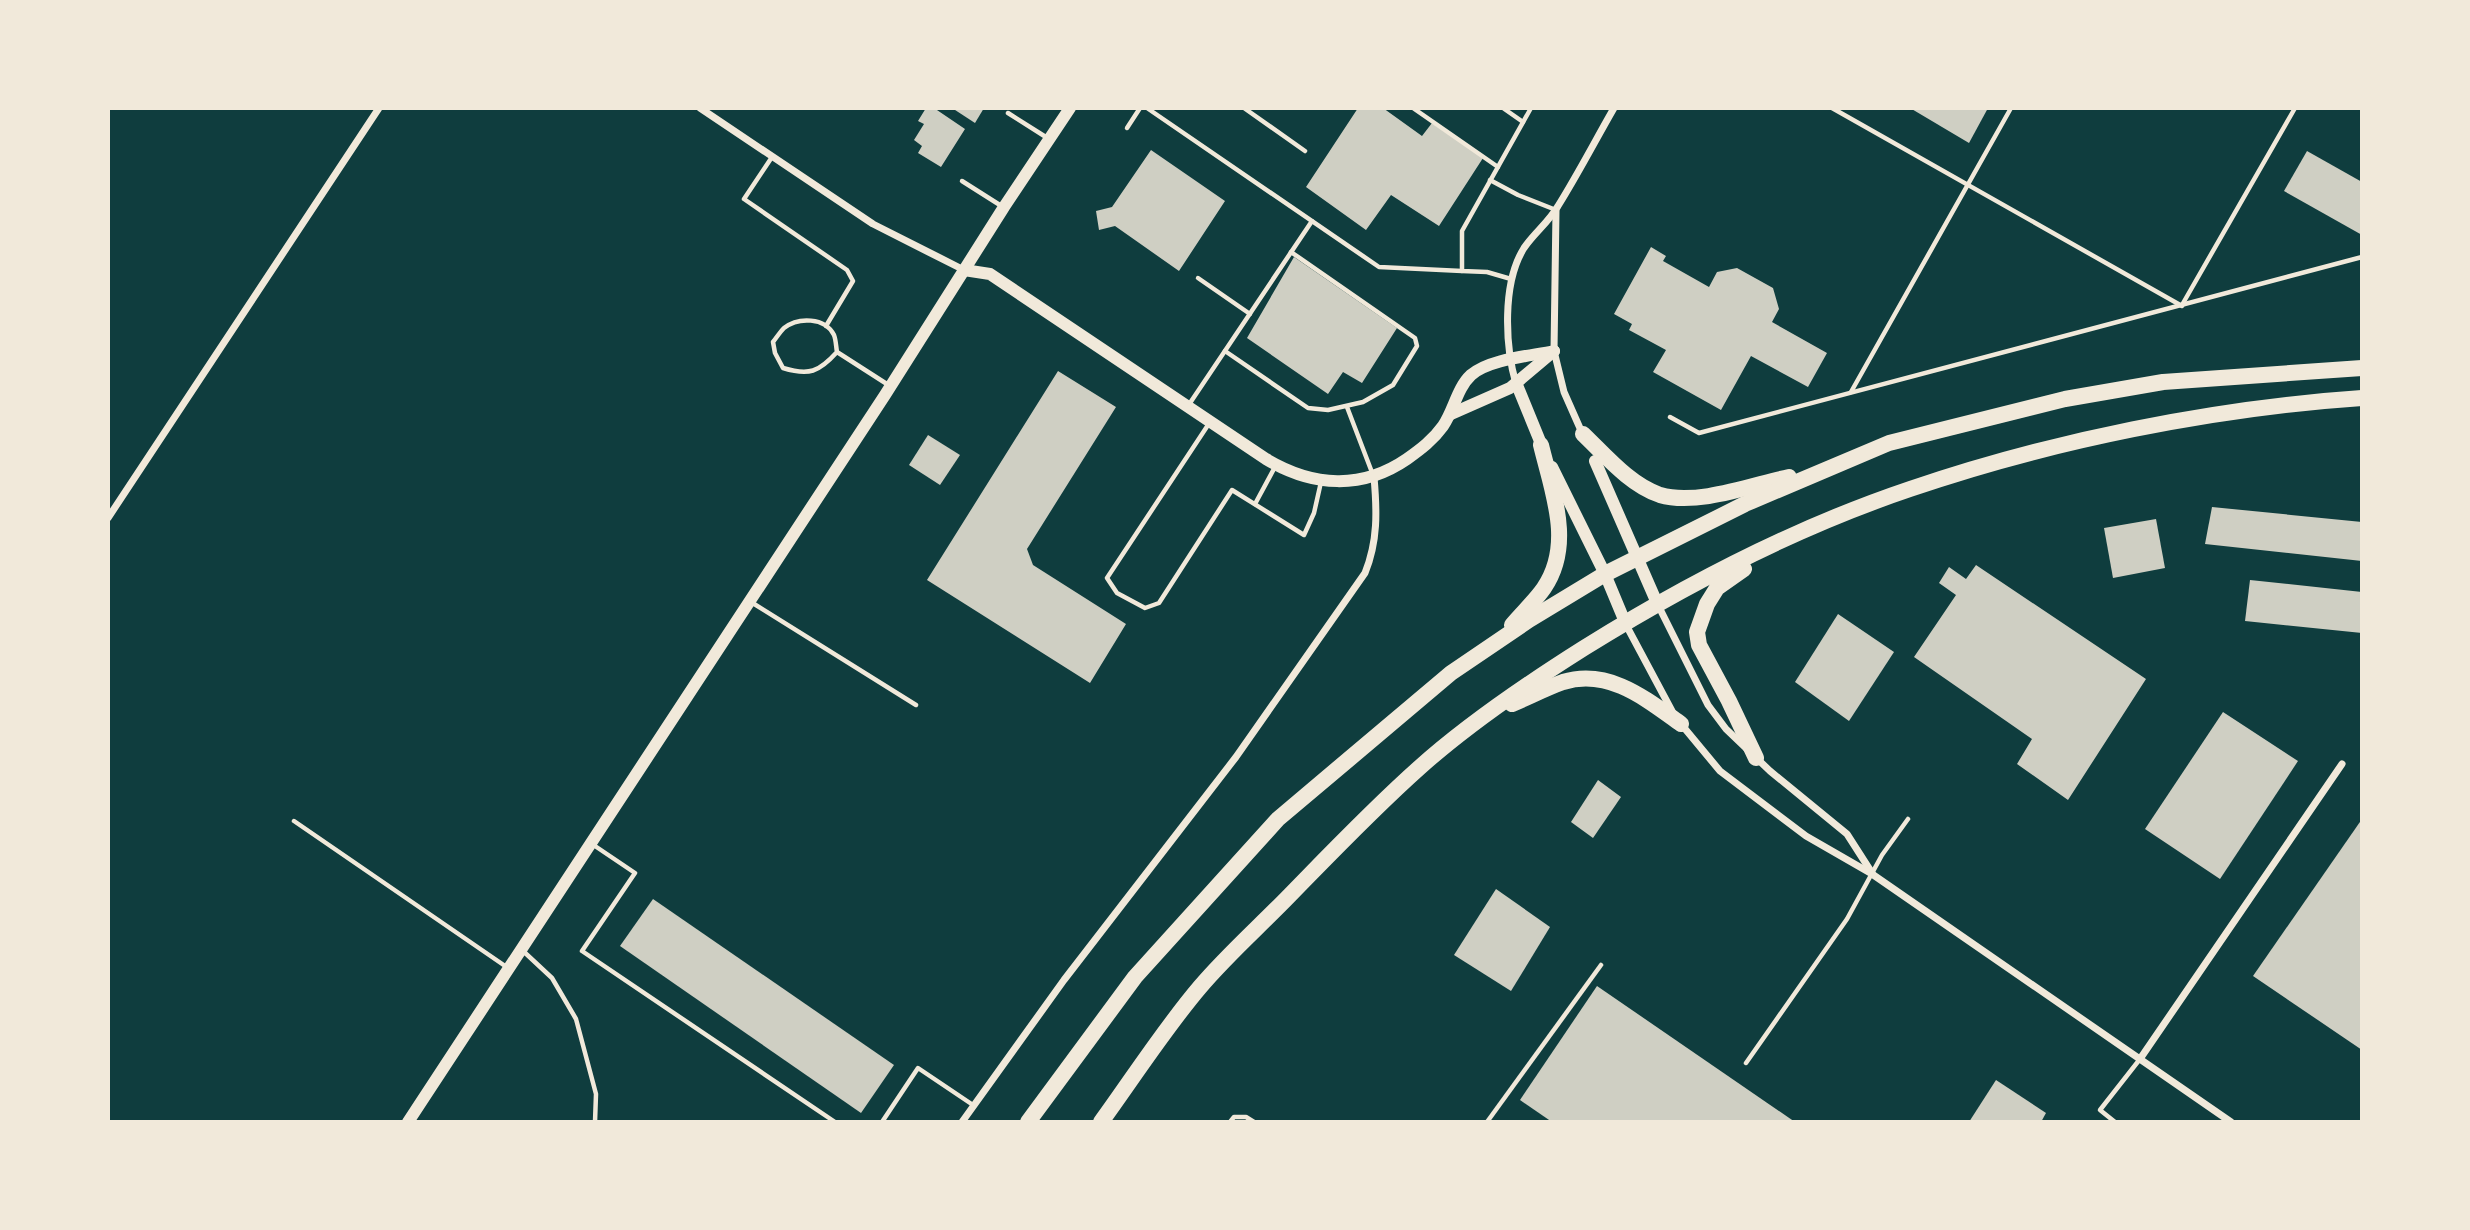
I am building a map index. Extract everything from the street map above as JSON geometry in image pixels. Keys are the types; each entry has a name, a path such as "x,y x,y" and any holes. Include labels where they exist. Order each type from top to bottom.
{"main road":[{"path":"1028,1122 1135,977 1278,819 1451,673 1605,574 1745,503 1889,443 2065,398 2163,382 2361,368"},
{"path":"1101,1122 1199,988 1344,840 1420,767 1484,715 1551,668 1657,603 1848,512 1974,469 2071,443 2254,409 2361,398"},
{"path":"1583,434 1633,480 1658,494 1675,498 1696,498 1825,468"},
{"path":"1497,642 1544,588 1560,546 1559,517 1541,445"},
{"path":"1756,758 1699,645 1698,632 1707,604 1717,588 1779,543"},
{"path":"1484,715 1563,682 1592,679 1621,685 1681,724"}],"street":[{"path":"108,518 379,108"},
{"path":"700,108 873,224 964,270 990,274 1276,465 1321,481 1348,482 1374,477 1396,466 1424,447 1451,414 1464,384 1471,375 1482,368 1509,360 1554,351"},
{"path":"408,1122 1070,108"},
{"path":"1614,108 1556,210 1522,251 1513,279 1508,327 1509,360 1541,445 1664,698 1681,724 1720,771 1749,795 1806,836 1872,874 2231,1122"},
{"path":"1556,210 1554,351 1564,392 1657,603 1708,705 1726,729 1756,758 1847,834 1872,874"},
{"path":"1451,414 1517,384 1554,351"},
{"path":"962,1122 1064,980 1236,757 1365,573 1373,555 1376,533 1374,477"},
{"path":"2140,1059 2342,764"}],"lane":[{"path":"1127,128 1140,108"},
{"path":"1147,108 1379,267 1487,272 1513,279"},
{"path":"1244,108 1305,150"},
{"path":"1413,108 1498,167"},
{"path":"1503,108 1523,122"},
{"path":"1462,271 1462,231 1531,108"},
{"path":"1832,108 2182,306"},
{"path":"1851,393 2011,108"},
{"path":"2182,306 2295,108"},
{"path":"1008,113 1049,139"},
{"path":"772,157 744,199 847,270 853,281 826,326"},
{"path":"1490,180 1556,210"},
{"path":"962,181 1004,207"},
{"path":"1188,407 1312,221"},
{"path":"1225,351 1308,408 1328,411 1347,407 1363,402 1393,385 1418,346 1415,338 1291,252"},
{"path":"1670,418 1699,433 2361,257"},
{"path":"1198,278 1250,314"},
{"path":"837,352 825,365 811,372 798,373 783,368 775,353 774,342 783,329 797,321 811,320 826,326 833,334 837,352 891,386"},
{"path":"1347,407 1374,477"},
{"path":"1210,422 1107,578 1117,593 1144,608 1159,603 1232,490 1304,535 1314,513 1321,481"},
{"path":"1255,504 1276,465"},
{"path":"750,601 916,705"},
{"path":"1746,1063 1847,919 1882,855 1908,819"},
{"path":"294,821 509,968"},
{"path":"590,843 635,873 582,951 835,1122"},
{"path":"522,949 552,978 576,1018 596,1094 595,1122"},
{"path":"1487,1122 1601,965"},
{"path":"2115,1122 2100,1110 2140,1059"},
{"path":"882,1122 918,1068 974,1105"},
{"path":"1230,1122 1234,1117 1246,1117 1254,1122"}],"building":[{"path":"926,108 934,108 965,129 941,167 918,153 922,146 914,140 924,124 918,121"},
{"path":"952,108 984,108 975,123"},
{"path":"1358,108 1383,108 1422,136 1432,123 1483,158 1439,226 1391,195 1366,230 1306,187"},
{"path":"1910,108 1988,108 1969,143"},
{"path":"1151,150 1225,201 1179,271 1115,226 1099,230 1096,211 1112,207"},
{"path":"2307,151 2362,182 2362,235 2284,191"},
{"path":"1651,247 1666,256 1663,261 1709,287 1717,272 1737,268 1773,288 1779,309 1772,322 1827,353 1808,387 1751,356 1721,410 1653,372 1666,350 1629,330 1632,324 1614,314"},
{"path":"1294,257 1397,328 1362,383 1343,372 1328,394 1247,338"},
{"path":"1058,371 1116,407 1027,549 1033,565 1126,624 1090,683 927,580"},
{"path":"928,435 960,455 940,485 909,465"},
{"path":"2212,507 2362,522 2362,561 2205,544"},
{"path":"2156,519 2165,568 2113,578 2104,528"},
{"path":"1976,565 2146,679 2068,800 2017,764 2032,739 1914,657 1956,595 1939,583 1949,567 1966,579"},
{"path":"2250,580 2362,592 2362,633 2245,621"},
{"path":"1838,614 1894,652 1849,721 1795,682"},
{"path":"2223,712 2298,761 2220,879 2145,829"},
{"path":"1598,780 1621,797 1593,838 1571,822"},
{"path":"2362,819 2362,1050 2253,976"},
{"path":"1496,889 1550,927 1511,991 1454,955"},
{"path":"653,899 894,1065 861,1113 620,946"},
{"path":"1597,986 1795,1122 1552,1122 1520,1100"},
{"path":"1996,1080 2046,1113 2041,1122 1969,1122"}]}
